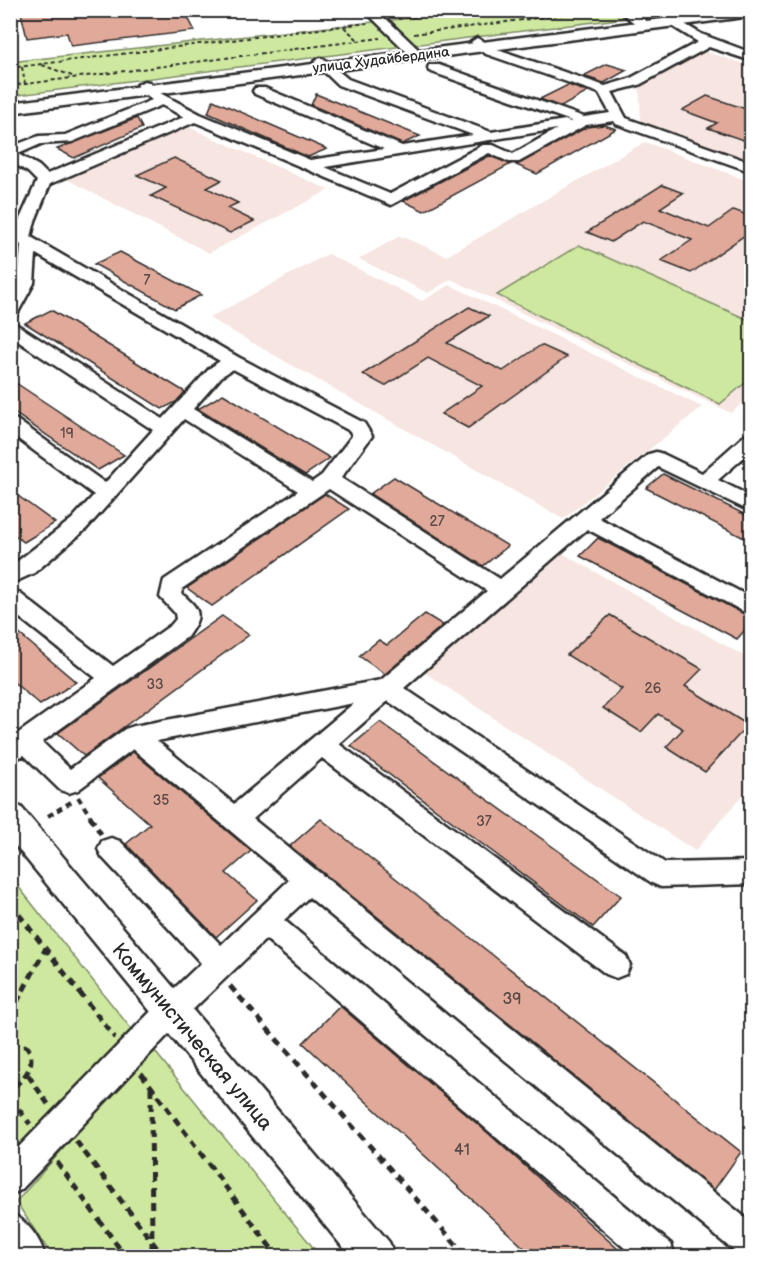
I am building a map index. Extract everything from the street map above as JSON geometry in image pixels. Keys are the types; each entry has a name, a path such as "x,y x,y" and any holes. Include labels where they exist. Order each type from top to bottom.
{"main road":[{"name":"улица Худайбердина","path":"670,21 728,10"},
{"name":"улица Худайбердина","path":"10,108 322,64 752,12"},
{"name":"улица Худайбердина","path":"10,102 145,88"},
{"name":"Коммунистическая улица","path":"10,816 375,1257"}],"street":[{"path":"370,10 415,52"},
{"path":"624,10 643,24"},
{"path":"670,21 706,43 752,57"},
{"path":"480,44 604,90 634,82 706,43"},
{"path":"322,64 343,82 490,136"},
{"path":"567,76 586,66"},
{"path":"434,68 582,121"},
{"path":"145,88 162,100 195,117 391,200 488,148 514,159 582,121"},
{"path":"604,90 621,121 752,168"},
{"path":"260,91 400,150"},
{"path":"10,153 39,140 67,139 162,100"},
{"path":"282,170 619,116"},
{"path":"10,312 26,283 21,240 27,205 44,181 195,117"},
{"path":"10,153 32,167 44,181"},
{"path":"21,240 232,361 357,427 362,436 321,486 172,585 171,597 186,610 187,620 179,631 18,747 74,790 134,736 387,688 661,875 752,872"},
{"path":"10,328 165,429"},
{"path":"16,566 78,524 216,372 232,361"},
{"path":"182,410 321,486 501,590"},
{"path":"10,424 106,494"},
{"path":"704,482 752,439"},
{"path":"235,819 656,458 752,505"},
{"path":"585,519 752,608"},
{"path":"10,598 113,679"},
{"path":"134,736 752,1245"},
{"path":"321,744 616,965"},
{"path":"111,849 218,966"},
{"path":"10,1179 171,1011 308,880"},
{"path":"266,921 659,1257"},
{"path":"10,1229 28,1257"}],"path":[{"path":"10,68 468,10"},
{"path":"10,86 598,10"},
{"path":"344,26 358,41"},
{"path":"41,65 75,77"},
{"path":"22,67 25,84"},
{"path":"48,816 74,790 111,849"},
{"path":"10,903 129,1057 277,1257"},
{"path":"10,1015 46,948"},
{"path":"218,966 466,1257"},
{"path":"10,1043 23,1045 29,1050 32,1065 28,1075 18,1086 10,1089"},
{"path":"28,1075 53,1133 125,1257"},
{"path":"151,1087 152,1257"},
{"path":"10,1098 53,1133 164,1257"}],"shaded area":[{"path":"700,50 751,66 751,163 641,123 639,84"},
{"path":"184,125 329,190 209,253 64,178"},
{"path":"645,142 751,182 751,395 731,413 451,279 428,293 359,259 400,236 447,256"},
{"path":"328,254 422,301 450,285 702,407 563,519 209,318"},
{"path":"562,553 751,660 751,785 695,851 424,672"}],"green space":[{"path":"618,10 627,16 626,18 11,96 10,62 474,11"},
{"path":"579,245 751,321 751,378 720,404 497,295"},
{"path":"10,876 132,1030 11,1157 10,1157"},
{"path":"152,1048 320,1256 52,1256 16,1202"}],"building":[{"path":"43,10 142,10 142,17 185,12 195,31 71,46 67,33 27,38 21,13"},
{"path":"607,64 627,70 604,83 583,76"},
{"path":"568,85 588,92 561,107 540,99"},
{"path":"316,94 420,136 402,144 311,105"},
{"path":"707,96 752,111 752,143 708,128 717,123 682,110"},
{"path":"213,100 327,149 308,157 208,113"},
{"path":"137,118 142,128 74,158 57,149"},
{"path":"604,125 616,129 537,174 516,165 587,127"},
{"path":"489,156 511,164 424,211 403,201"},
{"path":"174,158 222,180 207,188 238,203 227,208 254,221 230,233 151,196 166,188 137,175"},
{"path":"662,185 683,193 660,208 709,228 734,210 752,217 752,230 691,273 661,261 692,240 643,221 611,242 587,232"},
{"path":"120,252 201,295 175,309 94,264"},
{"path":"469,307 489,316 447,343 503,371 541,345 567,357 468,428 441,414 482,386 428,358 385,386 363,374"},
{"path":"51,310 185,392 176,402 162,409 25,323"},
{"path":"10,379 124,455 98,470 10,410"},
{"path":"223,394 330,458 305,475 198,409"},
{"path":"663,474 752,518 752,542 646,488"},
{"path":"394,477 508,546 483,566 370,494"},
{"path":"10,490 55,523 24,542 10,532"},
{"path":"325,494 349,509 212,606 187,588"},
{"path":"598,538 752,618 752,622 737,639 580,556"},
{"path":"425,614 443,625 385,674 359,656 379,640 387,645"},
{"path":"610,615 702,669 685,686 748,725 705,772 666,747 683,729 658,714 641,732 603,708 622,689 567,655"},
{"path":"222,616 249,635 84,756 58,733"},
{"path":"10,626 76,682 40,705 10,679"},
{"path":"380,722 621,896 593,927 351,746"},
{"path":"133,752 251,851 226,873 257,900 216,937 126,844 150,824 98,778"},
{"path":"321,819 741,1152 714,1190 290,846"},
{"path":"340,1006 488,1133 627,1257 534,1257 303,1043"}]}
